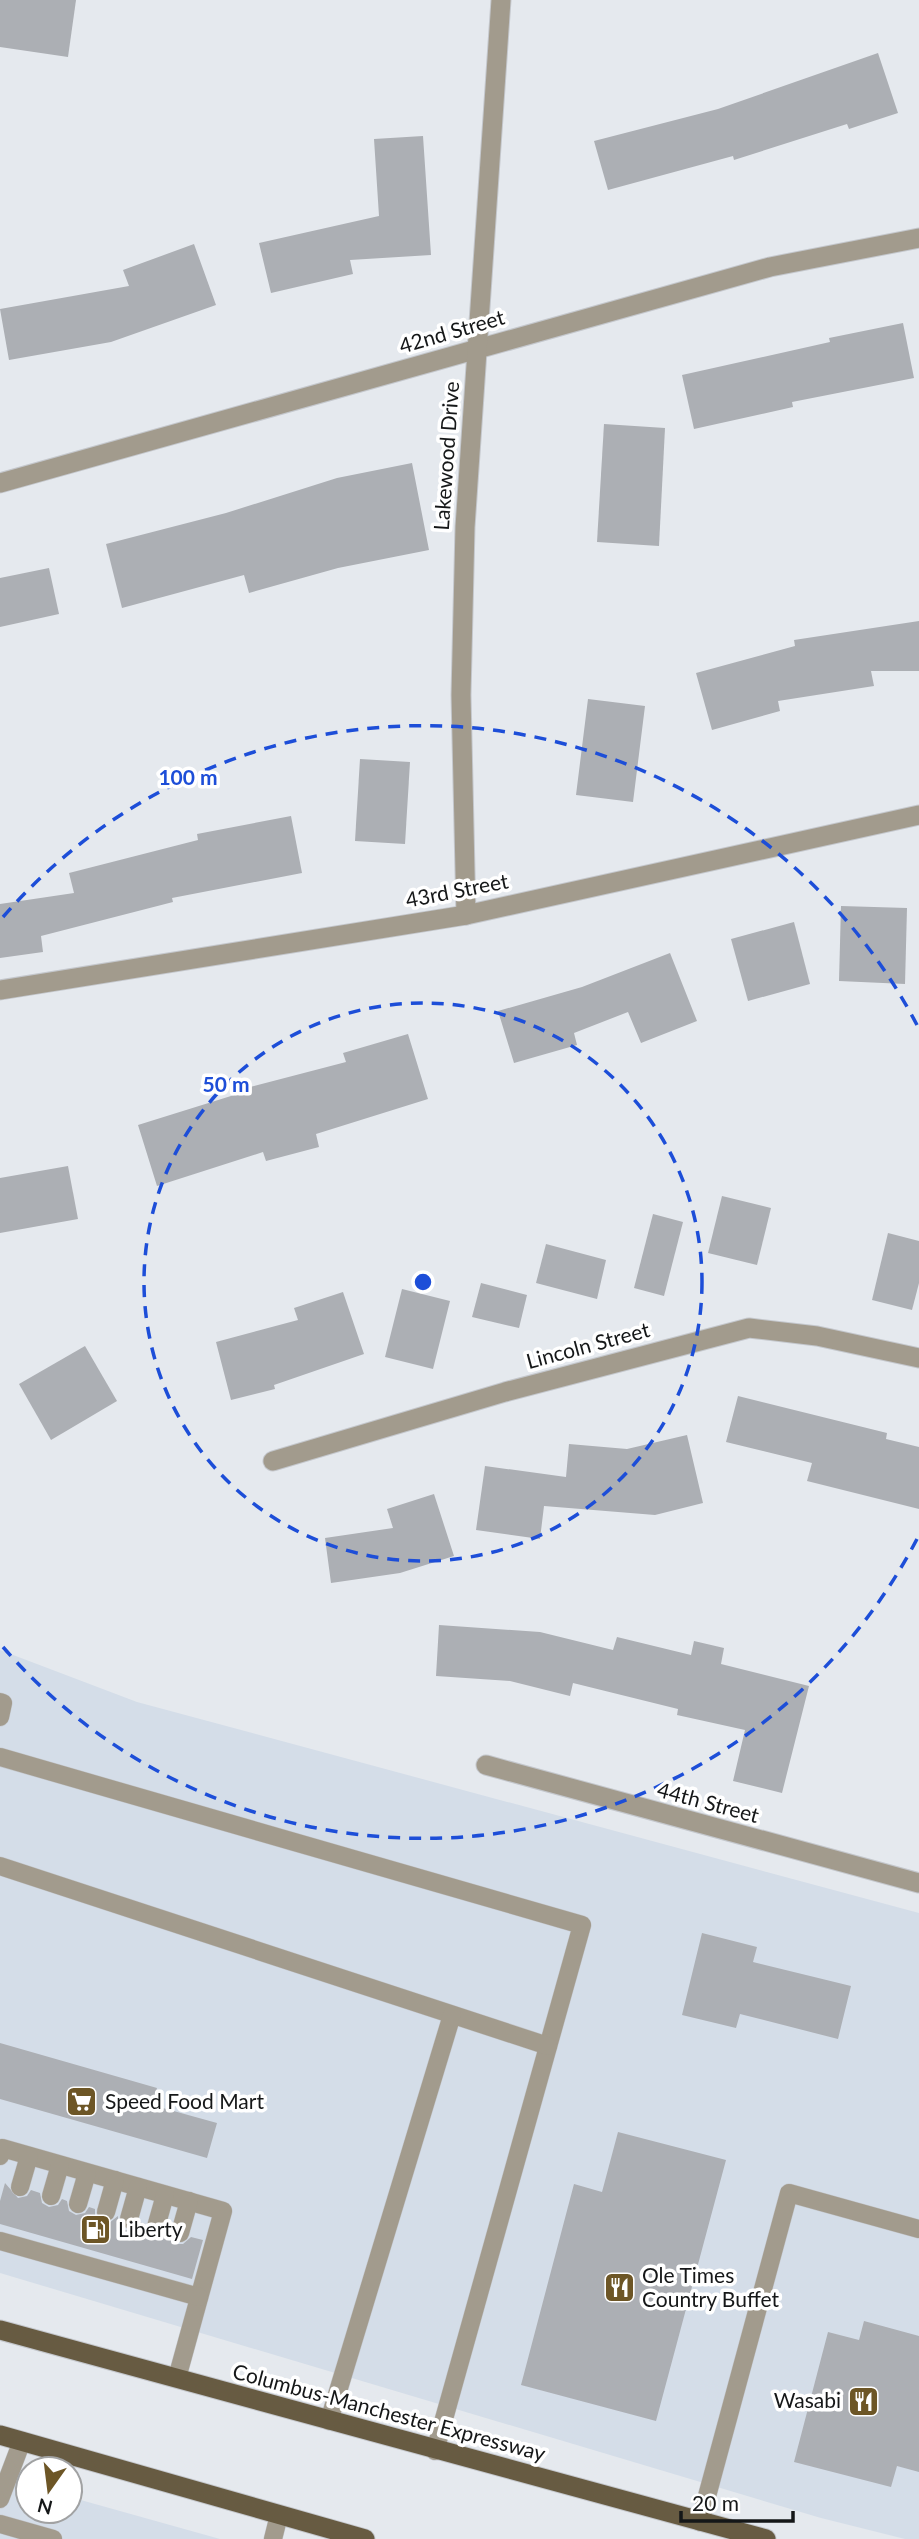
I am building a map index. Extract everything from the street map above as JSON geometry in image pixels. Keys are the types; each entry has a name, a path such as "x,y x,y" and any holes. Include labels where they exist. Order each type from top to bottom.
{"main road":[{"name":"Columbus-Manchester Expressway","path":"0,2330 435,2451 766,2539"},
{"path":"0,2435 365,2539"}],"street":[{"name":"Lakewood Drive","path":"466,915 462,667 465,527 500,0"},
{"name":"42nd Street","path":"0,483 770,267 919,238"},
{"name":"43rd Street","path":"0,990 466,915 919,815"},
{"name":"Lincoln Street","path":"273,1461 505,1392 749,1328 817,1336 919,1358"},
{"name":"44th Street","path":"486,1765 919,1884"}],"lane":[{"path":"0,1702 3,1703 0,1717"},
{"path":"0,1757 582,1926 435,2451"},
{"path":"0,1866 548,2046"},
{"path":"329,2421 452,2015"},
{"path":"0,2156 2,2148 223,2211 177,2378"},
{"path":"20,2187 29,2156"},
{"path":"51,2196 60,2165"},
{"path":"78,2204 87,2173"},
{"path":"106,2212 115,2180"},
{"path":"129,2219 138,2187"},
{"path":"700,2522 789,2193 919,2229"},
{"path":"156,2227 164,2194"},
{"path":"180,2234 189,2201"},
{"path":"5,2237 39,2243 167,2280 200,2297"},
{"path":"0,2499 22,2441"},
{"path":"273,2539 279,2515"},
{"path":"0,2524 46,2538"}],"shaded area":[{"path":"0,1650 137,1702 919,1913 919,2539 905,2539 821,2518 0,2273"},
{"path":"0,2478 14,2482 14,2525 84,2525 84,2501 220,2539 0,2539"}],"building":[{"path":"0,0 76,0 68,57 0,47"},
{"path":"878,53 898,113 849,129 847,124 734,160 733,156 608,190 594,141 718,109"},
{"path":"423,136 431,255 350,260 353,274 271,293 259,243 379,216 374,139"},
{"path":"194,244 216,305 111,342 9,360 0,309 129,286 123,270"},
{"path":"903,323 914,378 792,402 793,407 694,429 682,375 830,342 829,338"},
{"path":"604,424 665,428 659,546 597,542"},
{"path":"412,463 429,550 338,568 249,593 244,575 122,608 106,544 226,513 337,478"},
{"path":"49,568 59,614 0,627 0,578"},
{"path":"919,621 919,671 871,671 874,686 778,701 780,711 712,730 696,673 795,646 794,640"},
{"path":"588,699 645,706 633,802 576,795"},
{"path":"360,759 410,762 405,844 355,841"},
{"path":"291,816 302,873 172,898 173,902 41,936 43,952 0,958 0,904 74,893 69,873 198,840 197,834"},
{"path":"841,906 907,908 905,984 839,981"},
{"path":"794,922 810,984 748,1001 731,939"},
{"path":"670,953 697,1021 641,1043 628,1012 574,1033 577,1045 514,1063 498,1011 582,987"},
{"path":"408,1034 428,1099 316,1134 319,1147 266,1161 263,1152 157,1186 138,1125 247,1091 246,1088 346,1062 343,1053"},
{"path":"68,1166 78,1219 0,1233 0,1178"},
{"path":"722,1196 771,1208 757,1265 708,1253"},
{"path":"653,1214 683,1222 664,1296 634,1288"},
{"path":"888,1233 919,1241 919,1283 912,1310 872,1300"},
{"path":"546,1244 606,1260 597,1299 536,1283"},
{"path":"481,1283 527,1295 519,1328 472,1317"},
{"path":"402,1289 450,1301 433,1369 385,1357"},
{"path":"343,1292 364,1354 274,1385 275,1389 231,1400 216,1342 298,1320 294,1308"},
{"path":"85,1346 117,1401 51,1440 19,1384"},
{"path":"738,1396 887,1433 886,1439 919,1447 919,1509 807,1481 812,1463 726,1442"},
{"path":"687,1435 703,1503 655,1515 544,1506 540,1539 476,1530 485,1466 566,1477 569,1444 627,1449"},
{"path":"434,1494 454,1556 400,1573 331,1583 325,1538 393,1528 387,1509"},
{"path":"439,1625 540,1632 613,1650 617,1637 691,1655 694,1641 724,1648 721,1664 809,1686 782,1793 733,1781 745,1730 677,1715 678,1709 573,1683 570,1696 510,1681 436,1676"},
{"path":"702,1933 757,1947 753,1962 851,1986 838,2039 740,2014 736,2028 682,2015"},
{"name":"Speed Food Mart","path":"0,2043 157,2088 152,2105 217,2123 207,2158 0,2099"},
{"name":"Ole Times Country Buffet","path":"618,2132 726,2160 656,2421 521,2385 574,2184 602,2192"},
{"name":"Liberty","path":"5,2183 18,2198 27,2196 31,2190 40,2193 42,2203 49,2207 58,2205 62,2199 67,2201 69,2211 76,2215 85,2213 89,2207 95,2209 95,2215 102,2223 109,2223 118,2216 118,2222 125,2230 132,2230 140,2222 145,2224 145,2230 152,2238 159,2238 167,2230 176,2244 183,2244 191,2237 203,2240 192,2279 0,2224 0,2201"},
{"name":"Wasabi","path":"864,2321 919,2336 919,2472 897,2466 891,2487 794,2462 828,2332 859,2340"}],"place":[{"name":"Speed Food Mart","path":"82,2102"},
{"name":"Liberty","path":"95,2230"},
{"name":"Ole Times Country Buffet","path":"619,2288"},
{"name":"Wasabi","path":"864,2401"}]}
